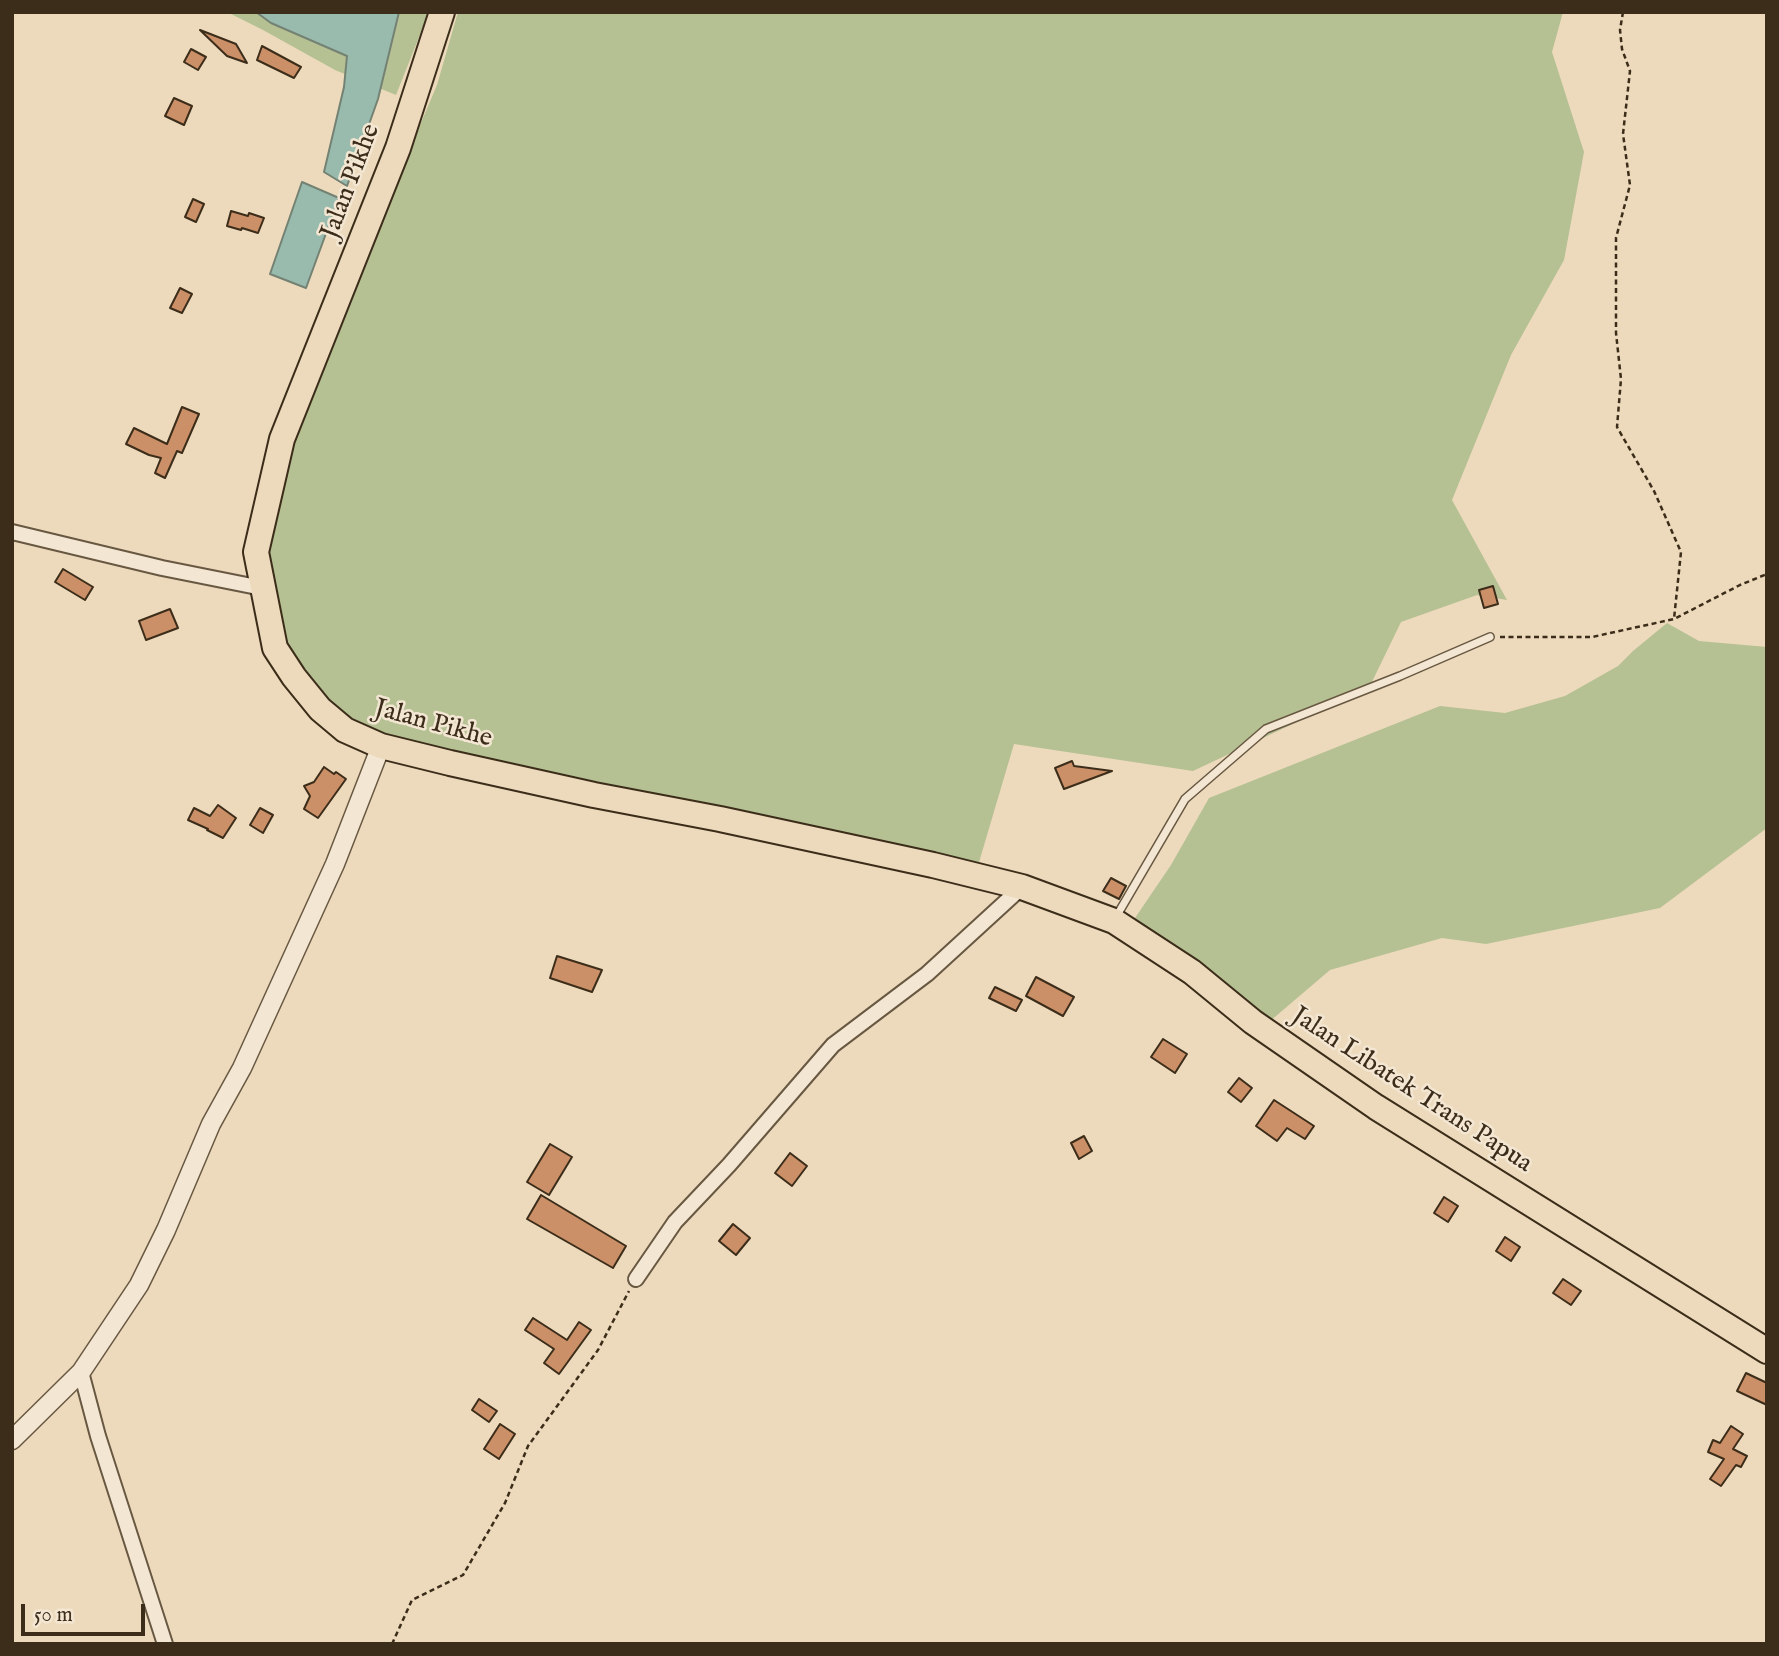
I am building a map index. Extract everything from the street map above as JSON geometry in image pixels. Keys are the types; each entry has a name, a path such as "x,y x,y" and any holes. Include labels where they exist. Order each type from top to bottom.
{"highway":[{"name":"Jalan Pikhe","path":"442,12 398,149 282,439 256,552 275,648 294,677 320,709 345,730 381,746 1022,887"},
{"name":"Jalan Libatek Trans Papua","path":"1022,887 1114,921 1192,972 1253,1022 1376,1107 1767,1351"}],"street":[{"path":"12,532 162,568 262,588"},
{"path":"12,1440 81,1372 139,1285 211,1124 242,1068 335,864 381,746"},
{"path":"636,1279 675,1222 729,1165 833,1045 927,974 1022,887"},
{"path":"81,1372 165,1644"}],"lane":[{"path":"1114,921 1185,800 1266,729 1490,638"}],"path":[{"path":"1623,12 1620,30 1622,49 1630,71 1623,134 1630,185 1616,238 1616,333 1621,379 1617,427 1654,491 1681,552 1674,619"},
{"path":"1490,638 1592,637 1674,619 1767,574"},
{"path":"392,1644 412,1600 463,1575 505,1503 527,1446 598,1350 636,1279"}],"green space":[{"path":"227,12 429,12 396,95 335,70"},
{"path":"458,12 1563,12 1552,52 1584,152 1564,260 1511,355 1452,500 1507,600 1477,595 1401,622 1369,688 1193,771 1014,744 977,869 387,741 333,715 287,659 268,563 271,512 297,428 367,250 437,85"},
{"path":"1667,623 1699,641 1767,647 1767,828 1660,908 1486,944 1442,938 1330,970 1269,1022 1135,918 1171,865 1209,798 1440,706 1505,713 1565,696 1618,666"}],"shaded area":[{"path":"256,12 399,12 378,99 347,186 324,172 344,87 347,56 271,23"},
{"path":"302,182 339,198 306,288 270,274"}],"building":[{"path":"200,30 236,44 247,63 227,56"},
{"path":"262,46 301,67 294,78 257,60"},
{"path":"191,49 206,57 198,70 184,62"},
{"path":"174,98 192,106 184,125 165,116"},
{"path":"193,199 204,204 196,222 185,217"},
{"path":"231,211 264,218 258,233 227,226"},
{"path":"180,288 192,294 182,313 170,308"},
{"path":"182,407 199,414 182,453 177,451 165,478 155,473 161,458 126,444 134,428 167,444"},
{"path":"63,569 93,587 85,600 55,582"},
{"path":"1493,586 1498,604 1484,608 1479,590"},
{"path":"170,609 178,628 146,640 139,621"},
{"path":"1072,761 1074,766 1112,771 1064,789 1055,768"},
{"path":"324,767 346,779 318,818 304,809 310,796 304,786 314,782"},
{"path":"218,805 236,818 223,838 188,820 194,808 210,816"},
{"path":"260,808 273,815 263,833 250,825"},
{"path":"1111,878 1126,886 1119,899 1103,891"},
{"path":"557,956 602,970 592,992 550,978"},
{"path":"1036,977 1074,997 1063,1016 1026,996"},
{"path":"995,987 1022,1000 1016,1011 989,998"},
{"path":"1163,1039 1187,1054 1175,1073 1151,1057"},
{"path":"1239,1078 1252,1088 1241,1102 1228,1092"},
{"path":"1274,1100 1314,1126 1305,1139 1287,1128 1277,1141 1256,1126"},
{"path":"1084,1136 1092,1151 1079,1159 1071,1143"},
{"path":"550,1144 572,1157 549,1195 527,1182"},
{"path":"790,1153 807,1166 792,1186 775,1173"},
{"path":"541,1195 626,1246 613,1268 527,1219"},
{"path":"1444,1197 1458,1206 1448,1222 1434,1213"},
{"path":"733,1224 750,1238 736,1255 719,1241"},
{"path":"1505,1237 1520,1247 1511,1261 1496,1251"},
{"path":"1563,1279 1581,1291 1571,1305 1553,1293"},
{"path":"533,1318 567,1340 579,1322 591,1330 559,1374 544,1363 554,1349 525,1330"},
{"path":"1746,1373 1767,1383 1767,1405 1737,1391"},
{"path":"479,1399 497,1411 489,1422 472,1410"},
{"path":"500,1424 515,1434 499,1459 484,1449"},
{"path":"1731,1426 1743,1434 1733,1449 1747,1456 1741,1467 1736,1465 1721,1486 1710,1479 1724,1459 1708,1452 1713,1440 1720,1443"}]}
